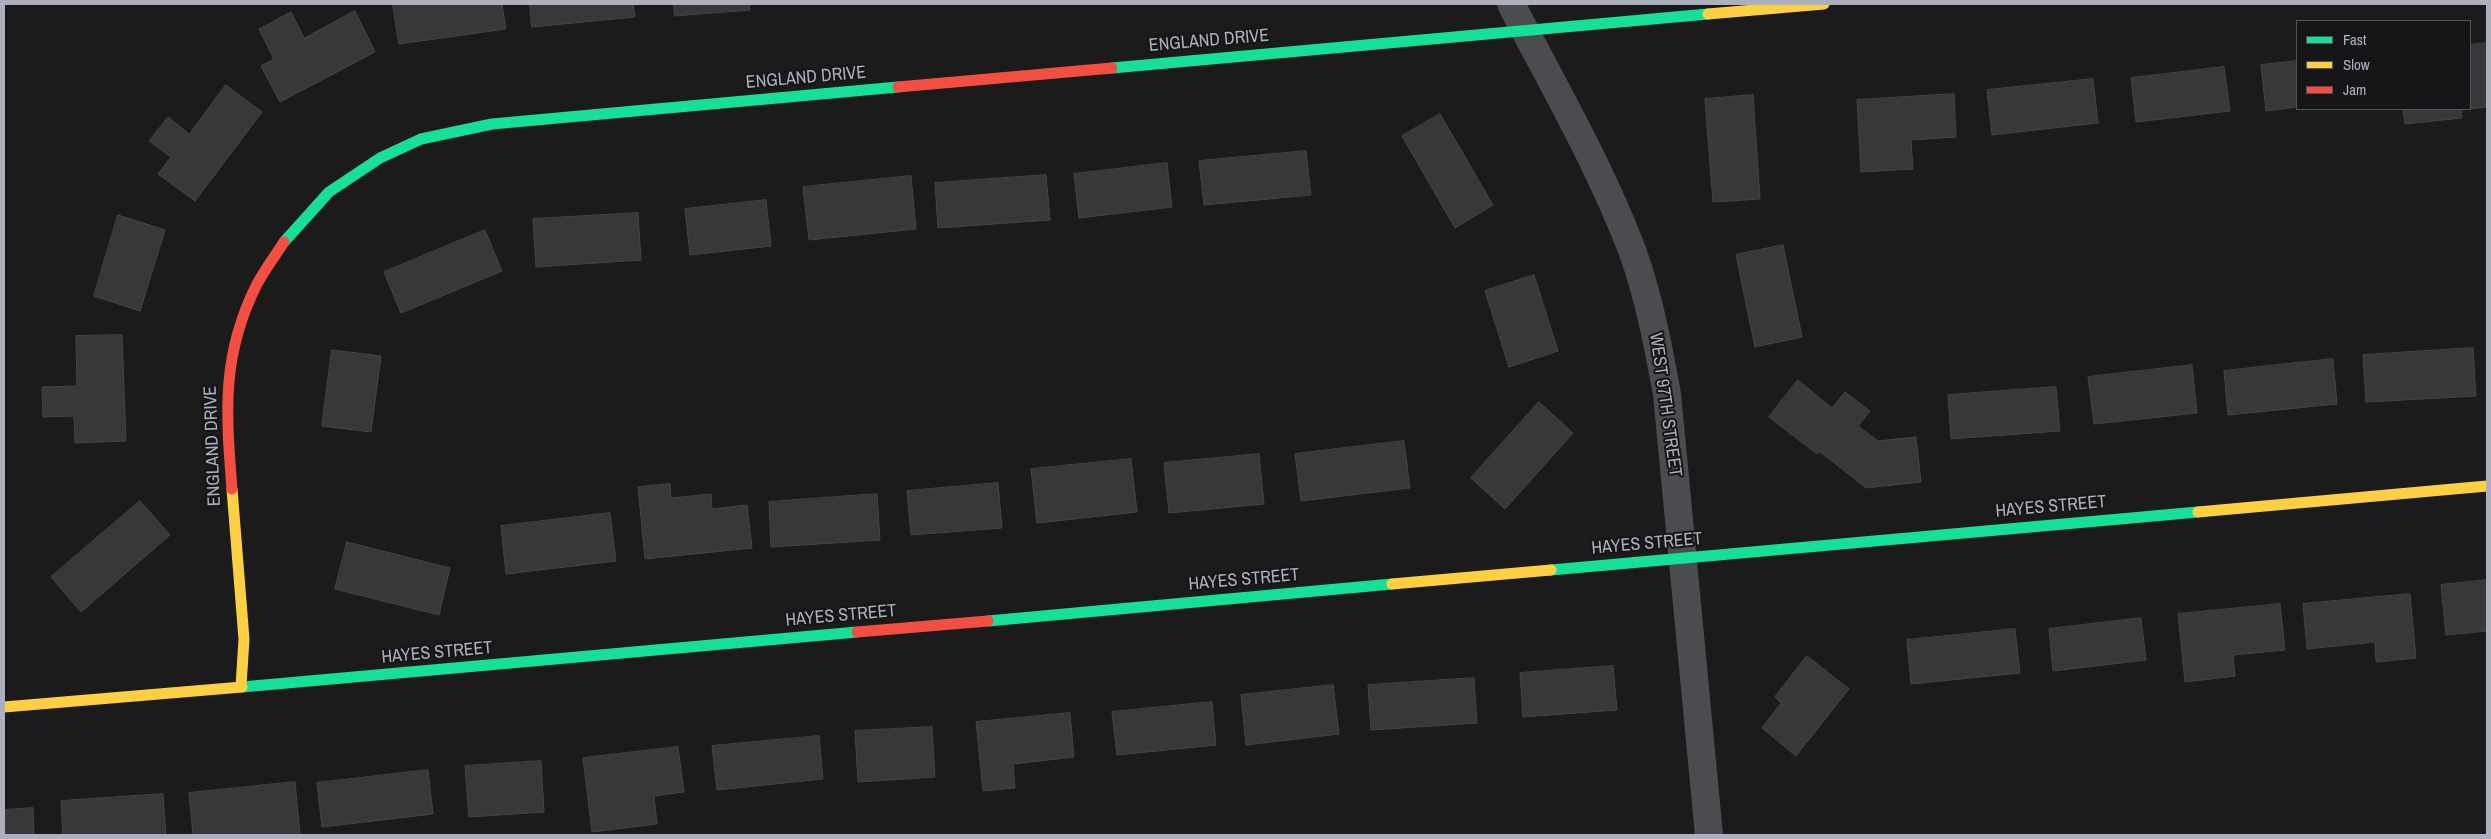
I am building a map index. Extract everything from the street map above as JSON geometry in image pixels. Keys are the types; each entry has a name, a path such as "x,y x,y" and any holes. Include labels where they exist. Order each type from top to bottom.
{"street":[{"name":"WEST 97TH STREET","path":"1511,4 1596,165 1632,251 1655,325 1667,394 1709,835"},
{"name":"ENGLAND DRIVE","path":"241,686 244,639 226,416 228,377 243,315 258,282 291,232 329,192 380,158 421,139 492,124 1824,4"},
{"name":"HAYES STREET","path":"4,707 412,673 2487,486"}],"building":[{"path":"393,4 502,4 506,29 399,44"},
{"path":"530,4 633,4 635,17 532,27"},
{"path":"674,4 749,4 750,10 675,16"},
{"path":"355,11 375,52 280,102 261,66 274,59 259,29 291,12 304,38"},
{"path":"2487,43 2487,107 2471,109 2471,45"},
{"path":"2296,61 2296,107 2266,111 2261,65"},
{"path":"2224,67 2230,111 2136,122 2131,78"},
{"path":"2093,79 2098,123 1992,135 1987,90"},
{"path":"226,85 262,112 195,201 158,174 171,157 149,141 168,117 189,134"},
{"path":"1954,94 1956,137 1911,140 1913,169 1861,172 1857,100"},
{"path":"1753,95 1760,199 1713,202 1705,99"},
{"path":"2403,110 2461,110 2462,118 2405,124"},
{"path":"1440,114 1493,205 1455,228 1402,136"},
{"path":"1306,151 1311,195 1204,205 1199,161"},
{"path":"1167,163 1172,207 1079,218 1074,174"},
{"path":"1046,175 1050,220 938,228 935,183"},
{"path":"911,176 916,229 809,240 803,187"},
{"path":"766,200 771,246 690,255 685,209"},
{"path":"638,213 641,260 536,267 533,219"},
{"path":"118,215 165,230 140,311 94,296"},
{"path":"485,230 502,271 401,313 384,272"},
{"path":"1783,245 1802,337 1755,347 1736,255"},
{"path":"1534,275 1558,351 1509,367 1485,291"},
{"path":"122,335 126,441 75,443 74,416 43,417 42,387 77,386 76,336"},
{"path":"2473,348 2476,396 2366,402 2363,355"},
{"path":"332,350 381,356 371,432 322,426"},
{"path":"2333,359 2337,404 2228,415 2224,371"},
{"path":"2192,365 2197,413 2094,424 2088,377"},
{"path":"1798,380 1832,408 1845,392 1870,411 1858,426 1878,441 1916,437 1921,482 1866,488 1819,451 1817,454 1769,417"},
{"path":"2056,387 2060,431 1951,439 1948,395"},
{"path":"1539,402 1573,433 1505,509 1471,478"},
{"path":"1404,441 1410,488 1301,501 1295,454"},
{"path":"1259,454 1264,504 1169,513 1164,463"},
{"path":"1131,459 1137,512 1037,523 1031,469"},
{"path":"998,483 1002,528 911,535 907,491"},
{"path":"670,484 671,498 711,494 712,509 747,505 752,548 645,559 638,487"},
{"path":"877,494 880,540 771,547 769,502"},
{"path":"140,501 170,535 81,612 51,577"},
{"path":"610,513 616,561 506,574 501,526"},
{"path":"347,542 450,568 439,615 335,589"},
{"path":"2487,580 2487,631 2446,635 2441,585"},
{"path":"2410,594 2416,658 2376,662 2375,642 2307,649 2303,604"},
{"path":"2280,604 2285,650 2233,655 2235,676 2185,682 2178,614"},
{"path":"2141,618 2146,660 2053,671 2049,629"},
{"path":"2015,629 2020,673 1911,684 1907,640"},
{"path":"1807,656 1849,689 1796,756 1762,728 1781,703 1775,697"},
{"path":"1613,666 1617,710 1523,717 1520,673"},
{"path":"1474,678 1477,723 1371,730 1368,685"},
{"path":"1333,685 1339,734 1246,745 1241,695"},
{"path":"1212,702 1216,745 1117,755 1112,712"},
{"path":"1070,713 1074,757 1013,764 1015,788 983,791 976,722"},
{"path":"932,727 935,777 858,782 855,731"},
{"path":"819,736 823,779 717,790 712,746"},
{"path":"678,747 684,792 654,796 657,824 592,832 583,758"},
{"path":"541,761 544,812 469,817 465,766"},
{"path":"428,770 433,814 322,827 317,783"},
{"path":"295,782 300,835 193,835 189,793"},
{"path":"163,794 166,835 63,835 61,801"},
{"path":"33,808 34,835 4,835 4,810"}],"traffic: fast":[{"path":"1112,68 1708,14"},
{"path":"284,242 329,192 380,158 421,139 492,124 898,87"},
{"path":"1551,570 2198,512"},
{"path":"988,621 1392,584"},
{"path":"242,687 857,632"}],"traffic: slow":[{"path":"1708,14 1824,4"},
{"path":"2198,512 2487,486"},
{"path":"232,489 244,639 241,686"},
{"path":"1392,584 1551,570"},
{"path":"4,707 242,687"}],"traffic: jam":[{"path":"898,87 1112,68"},
{"path":"232,489 228,409 232,360 237,335 245,310 260,278 284,242"},
{"path":"857,632 988,621"}]}
